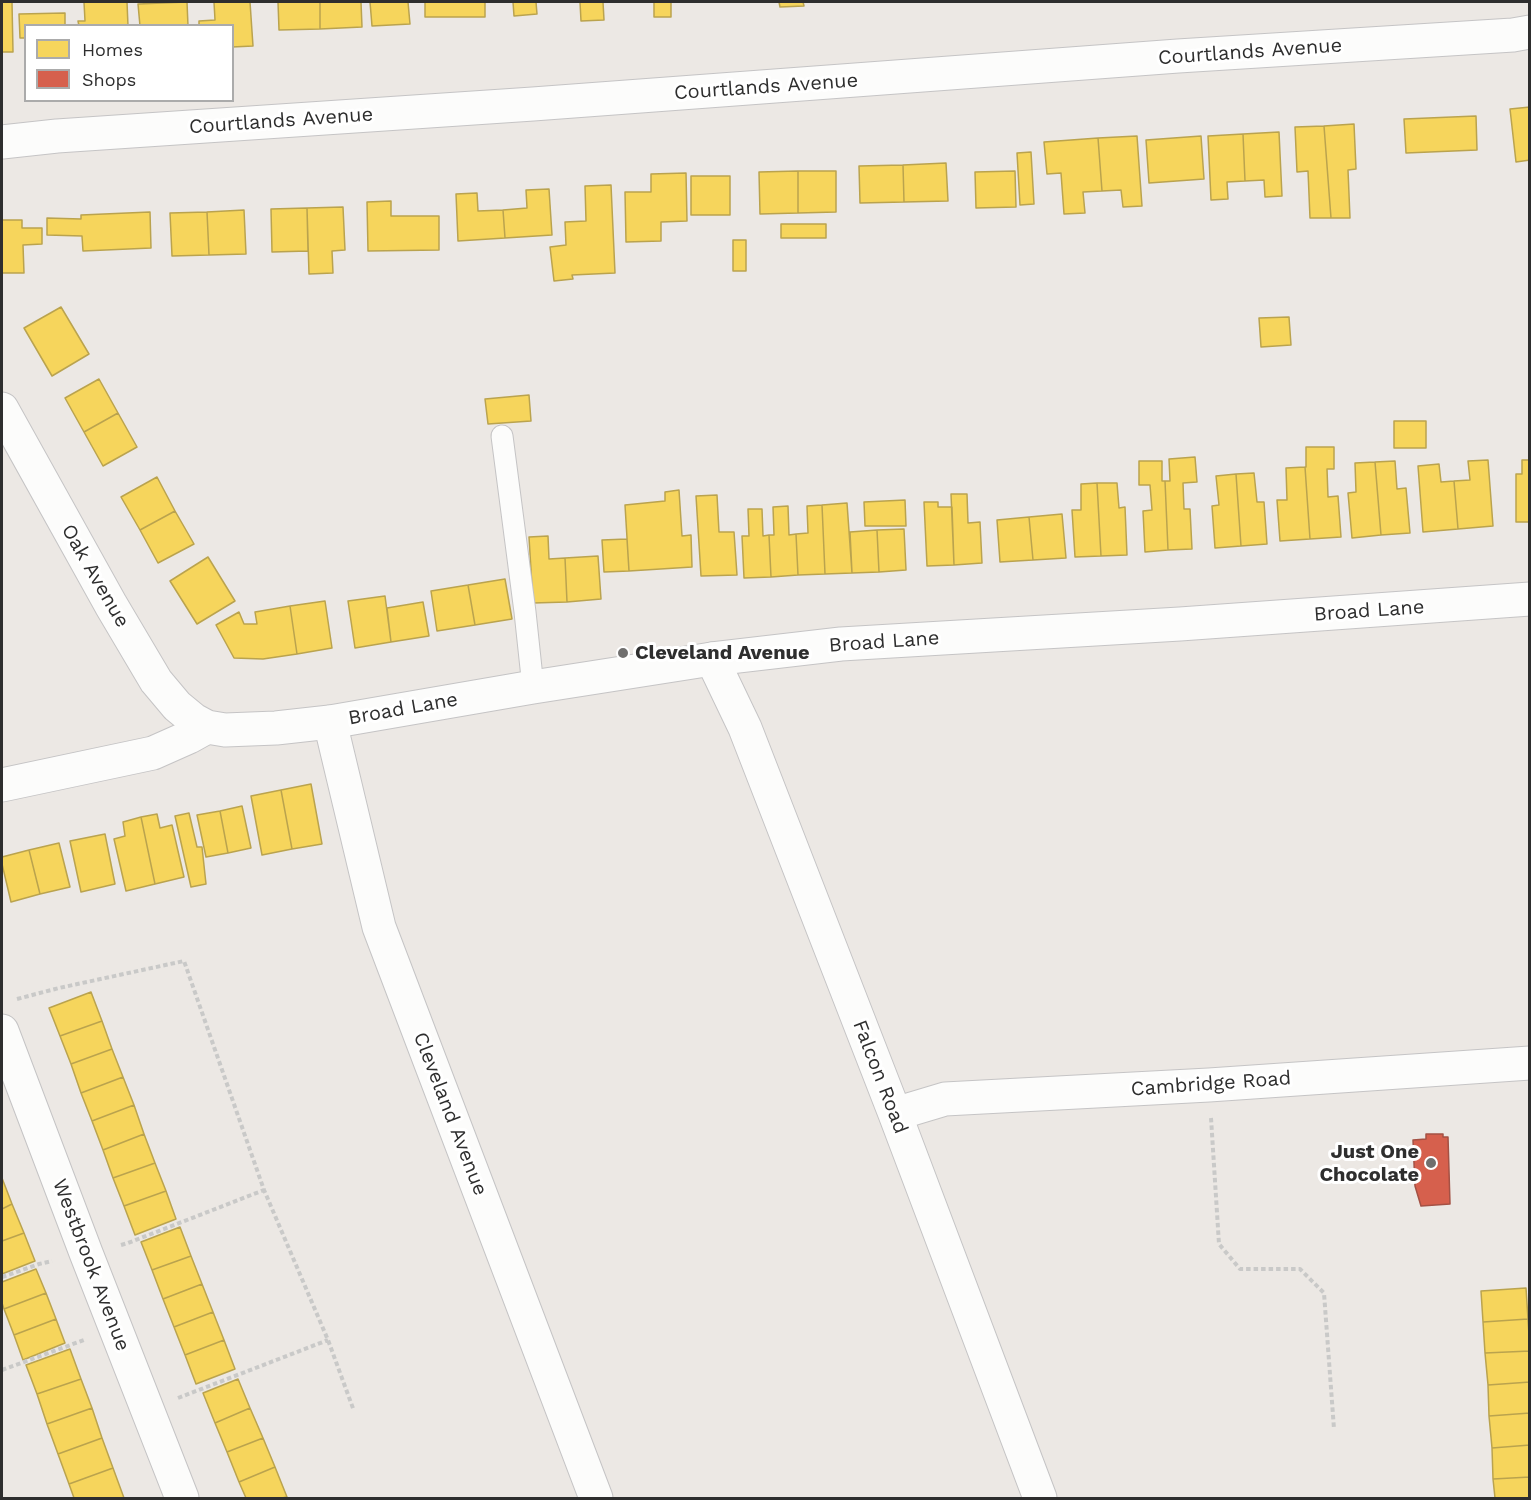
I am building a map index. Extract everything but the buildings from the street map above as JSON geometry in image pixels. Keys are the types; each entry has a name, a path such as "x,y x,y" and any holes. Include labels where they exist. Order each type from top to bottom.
{"street":[{"name":"Courtlands Avenue","path":"2,142 57,136 533,104 1178,56 1501,36 1530,32"},
{"name":"Oak Avenue","path":"2,409 156,681 177,706 207,727"},
{"name":"Broad Lane","path":"207,727 248,730 330,722 711,659 841,644 1180,624 1530,599"},
{"name":"Falcon Road","path":"711,659 745,728 895,1114 1040,1498"},
{"name":"Cleveland Avenue","path":"330,722 379,927 596,1498"},
{"path":"2,785 153,753 207,727"},
{"name":"Westbrook Avenue","path":"2,1031 182,1498"},
{"name":"Cambridge Road","path":"895,1114 945,1100 1530,1063"}],"lane":[{"path":"502,436 533,687"}],"path":[{"path":"13,1000 184,961 264,1190 328,1340 354,1411"},
{"path":"1209,1085 1219,1244 1240,1269 1300,1269 1324,1293 1334,1429"},
{"path":"2,1277 39,1264 128,1243 264,1190"},
{"path":"2,1370 115,1329"},
{"path":"147,1410 328,1340"}],"place":[{"name":"Cleveland Avenue","path":"623,653"},
{"name":"Just One Chocolate","path":"1431,1163"}]}
